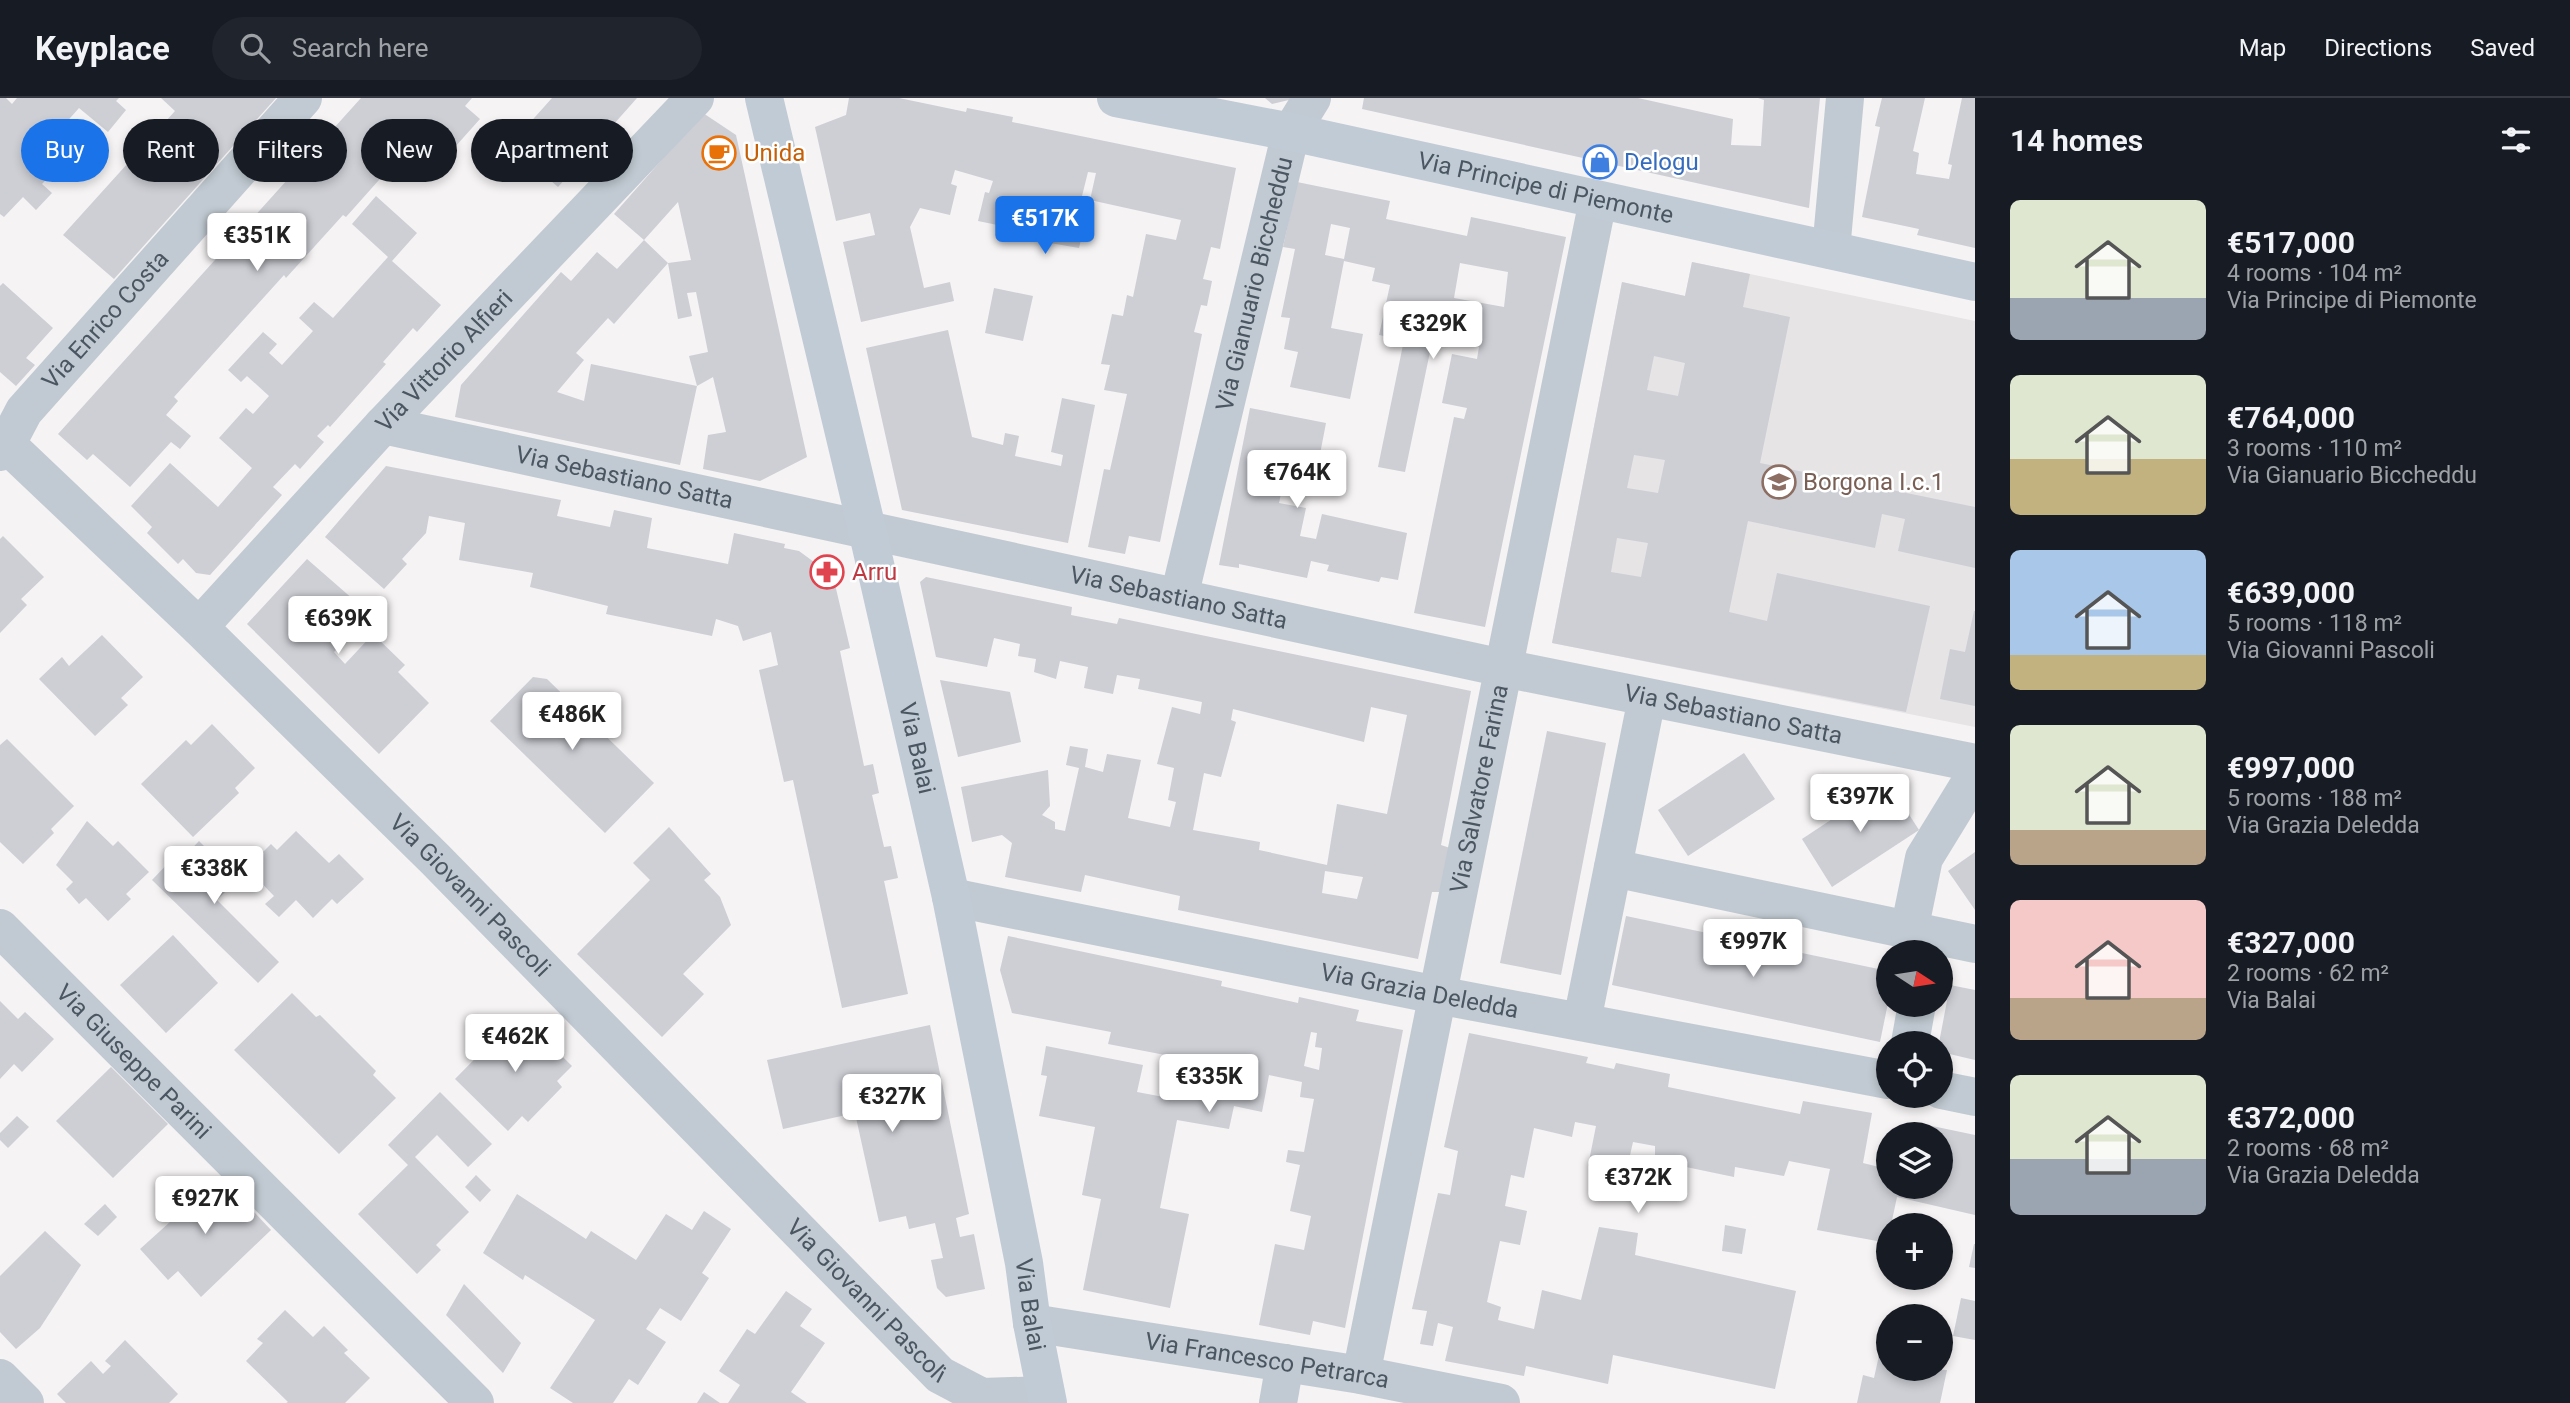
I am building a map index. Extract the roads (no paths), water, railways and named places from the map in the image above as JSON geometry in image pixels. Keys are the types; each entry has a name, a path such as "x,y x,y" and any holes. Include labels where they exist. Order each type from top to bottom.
{"street":[{"name":"Via Enrico Costa","path":"2,445 24,411 303,98"},
{"name":"Via Vittorio Alfieri","path":"199,627 383,425 695,98"},
{"name":"Via Balai","path":"764,98 951,897 1024,1263 1032,1323 1047,1399"},
{"name":"Via Principe di Piemonte","path":"1116,98 1291,132 1975,282"},
{"name":"Via Gianuario Biccheddu","path":"1179,597 1291,132 1312,98"},
{"path":"1830,250 1845,98"},
{"name":"Via Salvatore Farina","path":"1361,1375 1598,200"},
{"name":"Via Sebastiano Satta","path":"383,425 1503,668 1975,763"},
{"name":"Via Giovanni Pascoli","path":"2,445 199,627 528,952 940,1375 982,1397 1047,1399"},
{"path":"1582,1021 1647,698"},
{"path":"1613,868 1922,940 1924,858 1975,775"},
{"name":"Via Grazia Deledda","path":"951,897 1437,995 1876,1078"},
{"name":"Via Giuseppe Parini","path":"0,928 475,1403"},
{"path":"1953,942 1975,944"},
{"path":"1953,1092 1975,1097"},
{"name":"Via Francesco Petrarca","path":"1032,1323 1361,1375 1501,1403"},
{"path":"1278,1403 1285,1363"},
{"path":"0,1378 25,1403"}],"place":[{"name":"Unida","path":"719,153"},
{"name":"Delogu","path":"1600,162"},
{"name":"Borgona I.c.1","path":"1779,482"},
{"name":"Arru","path":"827,572"}]}
